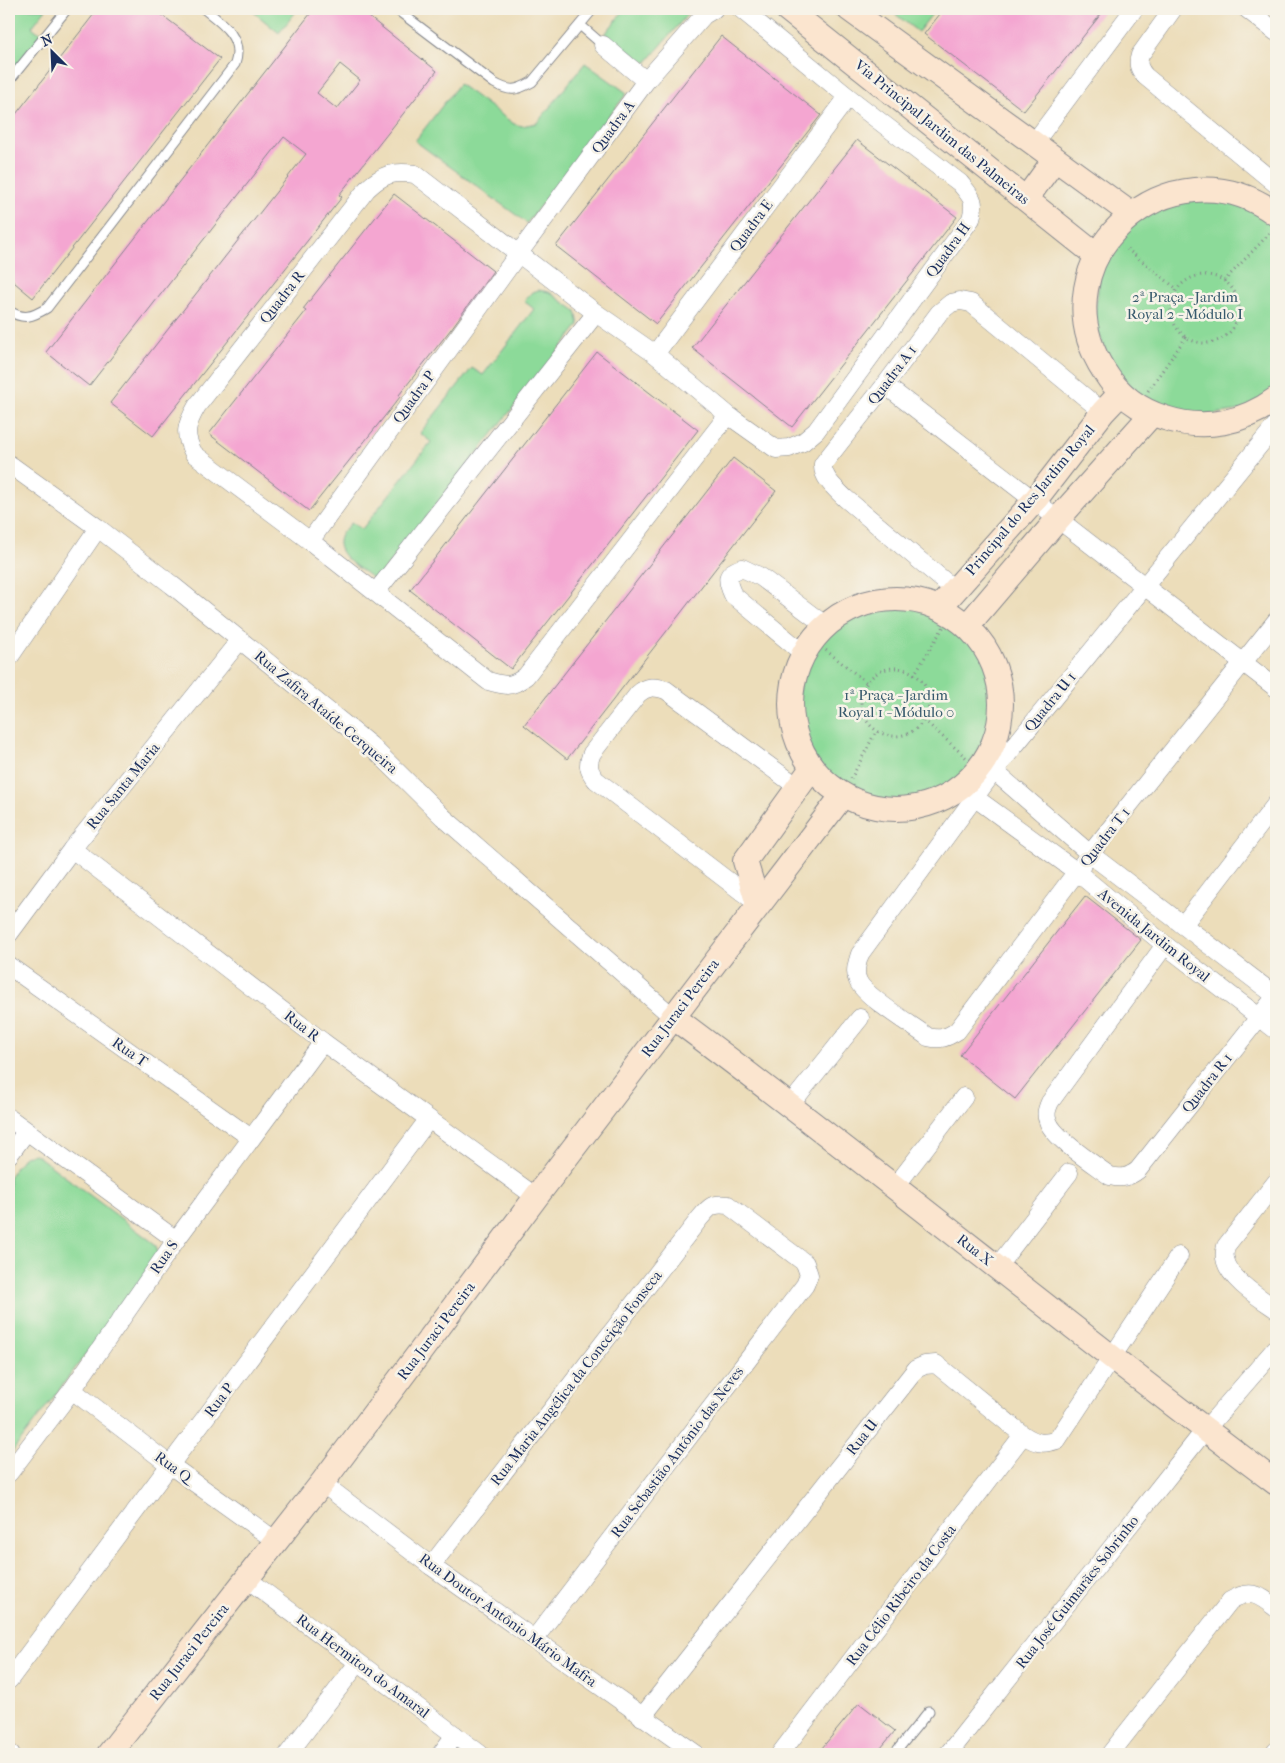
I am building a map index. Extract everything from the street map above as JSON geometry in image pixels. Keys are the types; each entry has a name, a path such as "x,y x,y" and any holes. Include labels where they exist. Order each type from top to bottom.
{"street":[{"name":"Quadra A","path":"519,253 646,82 704,15 714,9"},
{"name":"Quadra H","path":"728,415 776,448 789,448 803,442 816,431 970,219 974,207 970,195 960,183 848,97 741,9"},
{"name":"Via Principal Jardim das Palmeiras","path":"787,9 1097,256"},
{"path":"849,9 1131,214"},
{"path":"1034,143 1134,9"},
{"path":"1173,9 1140,55 1138,61 1139,68 1145,76 1276,184"},
{"path":"1247,9 1276,32"},
{"path":"603,45 646,82"},
{"name":"Quadra E","path":"655,354 848,97"},
{"path":"1026,199 1055,159"},
{"name":"Quadra R","path":"310,541 194,454 187,441 187,431 189,420 197,406 367,189 379,178 391,173 415,174 519,253"},
{"path":"1274,210 1248,198 1208,189 1188,190 1149,203 1131,214 1110,236 1097,256 1090,273 1086,291 1085,310 1091,346 1099,363 1109,379 1137,404 1178,423 1207,425 1235,421 1261,410 1276,399"},
{"path":"310,541 488,682 503,686 516,684 526,676 728,415 655,354 596,313 519,253"},
{"name":"Quadra P","path":"310,541 519,253"},
{"name":"Quadra A 1","path":"954,590 845,498 826,477 822,468 823,464 939,312 951,303 960,301 970,303 1103,412"},
{"path":"376,592 596,313"},
{"path":"885,385 1276,688"},
{"path":"952,616 1058,519 1137,404"},
{"name":"Principal do Res Jardim Royal","path":"952,616 954,590 1035,500 1103,412 1137,404"},
{"name":"Quadra U 1","path":"986,766 1144,586 1276,425"},
{"name":"Rua Zafira Ataíde Cerqueira","path":"9,464 172,584 370,745 443,816 673,1017"},
{"path":"9,658 98,528"},
{"path":"742,568 761,577 814,640 733,595 728,585 728,578 733,571 742,568"},
{"path":"892,600 916,601 952,616 983,644 994,665 1000,689 1001,713 996,737 986,766 967,793 902,809 871,807 842,795 831,788 812,768 796,737 791,716 792,688 795,674 814,640 846,612 868,604 892,600"},
{"name":"Quadra T 1","path":"967,793 860,954 856,968 858,981 866,993 928,1037 938,1039 947,1038 957,1031 1090,854 1276,621"},
{"name":"Rua Santa Maria","path":"9,934 72,849 240,640"},
{"path":"758,904 596,780 590,773 588,764 592,753 638,694 645,688 656,687 666,690 799,788"},
{"name":"Avenida Jardim Royal","path":"986,766 1090,854 1276,996"},
{"path":"758,904 745,861 812,768"},
{"name":"Avenida Jardim Royal","path":"967,793 1076,872 1165,945 1276,1030"},
{"name":"Rua Juraci Pereira","path":"110,1754 322,1483 536,1197 842,795"},
{"path":"1183,925 1276,804"},
{"name":"Rua R","path":"72,849 323,1042 536,1197"},
{"name":"Quadra R 1","path":"1165,945 1050,1102 1046,1112 1048,1122 1056,1133 1071,1147 1110,1176 1121,1178 1130,1176 1138,1170 1276,996"},
{"name":"Rua T","path":"9,966 251,1138"},
{"name":"Rua X","path":"673,1017 895,1186 1205,1430 1276,1483"},
{"path":"790,1105 860,1018"},
{"name":"Rua S","path":"9,1473 72,1390 176,1240 323,1042"},
{"path":"895,1186 964,1097"},
{"path":"9,1118 176,1240"},
{"name":"Rua P","path":"9,1680 428,1120"},
{"path":"9,1155 26,1132"},
{"path":"997,1267 1069,1174"},
{"path":"1276,1182 1226,1246 1224,1256 1227,1266 1234,1277 1276,1310"},
{"name":"Rua Maria Angélica da Conceição Fonseca","path":"431,1566 700,1218 709,1208 717,1204 728,1205"},
{"name":"Rua Sebastião Antônio das Neves","path":"535,1638 805,1285 808,1275 805,1263 728,1205"},
{"name":"Rua U","path":"642,1717 916,1369 925,1364 936,1364 1023,1435 1036,1443 1045,1444 1057,1440 1178,1256"},
{"name":"Rua José Guimarães Sobrinho","path":"948,1754 1205,1430 1276,1348"},
{"name":"Rua Q","path":"72,1390 170,1465 276,1541"},
{"name":"Rua Célio Ribeiro da Costa","path":"780,1754 1023,1435"},
{"name":"Rua Doutor Antônio Mário Mafra","path":"322,1483 431,1566 696,1754"},
{"name":"Rua Hermiton do Amaral","path":"246,1578 480,1754"},
{"path":"1110,1754 1230,1601 1239,1596 1258,1595 1276,1608"},
{"path":"288,1754 358,1663"},
{"path":"441,1754 455,1736"}],"lane":[{"path":"9,81 67,9"},
{"path":"9,311 19,317 33,316 47,308 235,64 238,50 232,34 222,23 204,9"},
{"path":"396,9 506,90 519,90 532,82 593,9"},
{"path":"580,25 603,45"},
{"path":"894,1754 929,1712"}],"path":[{"path":"1224,281 1274,210"},
{"path":"1110,236 1177,289"},
{"path":"1198,275 1210,275 1224,281 1229,284 1237,296 1239,306 1234,326 1224,337 1210,342 1198,342 1186,337 1174,322 1171,310 1177,289 1187,280 1198,275"},
{"path":"1137,404 1186,337"},
{"path":"914,674 952,616"},
{"path":"814,640 867,683"},
{"path":"900,668 914,674 927,690 929,700 924,720 913,731 900,736 888,736 876,731 863,716 860,704 867,683 876,674 887,669 900,668"},
{"path":"924,720 986,766"},
{"path":"842,795 876,731"}],"green space":[{"path":"9,9 46,9 32,27 42,35 9,79"},
{"path":"250,9 298,9 279,33"},
{"path":"625,9 692,9 646,63 605,34"},
{"path":"889,9 936,9 918,32"},
{"path":"585,63 627,93 527,223 415,141 459,84 514,124 522,126 537,123"},
{"name":"2ª Praça - Jardim Royal 2 - Módulo I","path":"1225,198 1276,223 1276,390 1247,409 1196,417 1148,402 1111,367 1094,319 1101,268 1129,226 1174,201"},
{"path":"538,290 549,292 576,311 579,325 377,579 371,577 354,565 343,554 339,542 341,535 351,523 362,529 431,442 420,433 472,368 483,375 534,309 524,301 532,292"},
{"name":"1ª Praça - Jardim Royal 1 - Módulo 0","path":"887,604 907,604 926,608 944,616 960,626 974,640 992,674 996,703 992,732 984,750 974,766 960,780 926,798 907,802 887,802 868,798 850,790 834,780 820,766 802,732 798,713 798,693 802,674 810,656 820,640 834,626 868,608"},
{"path":"35,1154 155,1244 160,1256 9,1456 9,1177 24,1156"}],"building":[{"path":"98,9 154,9 220,59 33,298 9,278 9,123"},
{"path":"314,9 359,9 437,71 339,195 342,197 153,436 110,403 306,154 284,137 89,386 46,352","holes":["340,64 360,80 337,109 317,93"]},
{"path":"944,9 1105,9 1024,111 924,34"},
{"path":"721,36 821,115 656,324 556,246"},
{"path":"857,140 957,217 792,427 692,348"},
{"path":"394,194 493,271 451,329 399,395 400,397 309,511 209,434 306,311 303,309"},
{"path":"597,352 698,430 511,669 410,590"},
{"path":"733,458 776,491 567,759 524,725"},
{"path":"1085,896 1141,940 1015,1099 960,1055"},
{"path":"859,1703 895,1731 876,1754 817,1754"}]}
